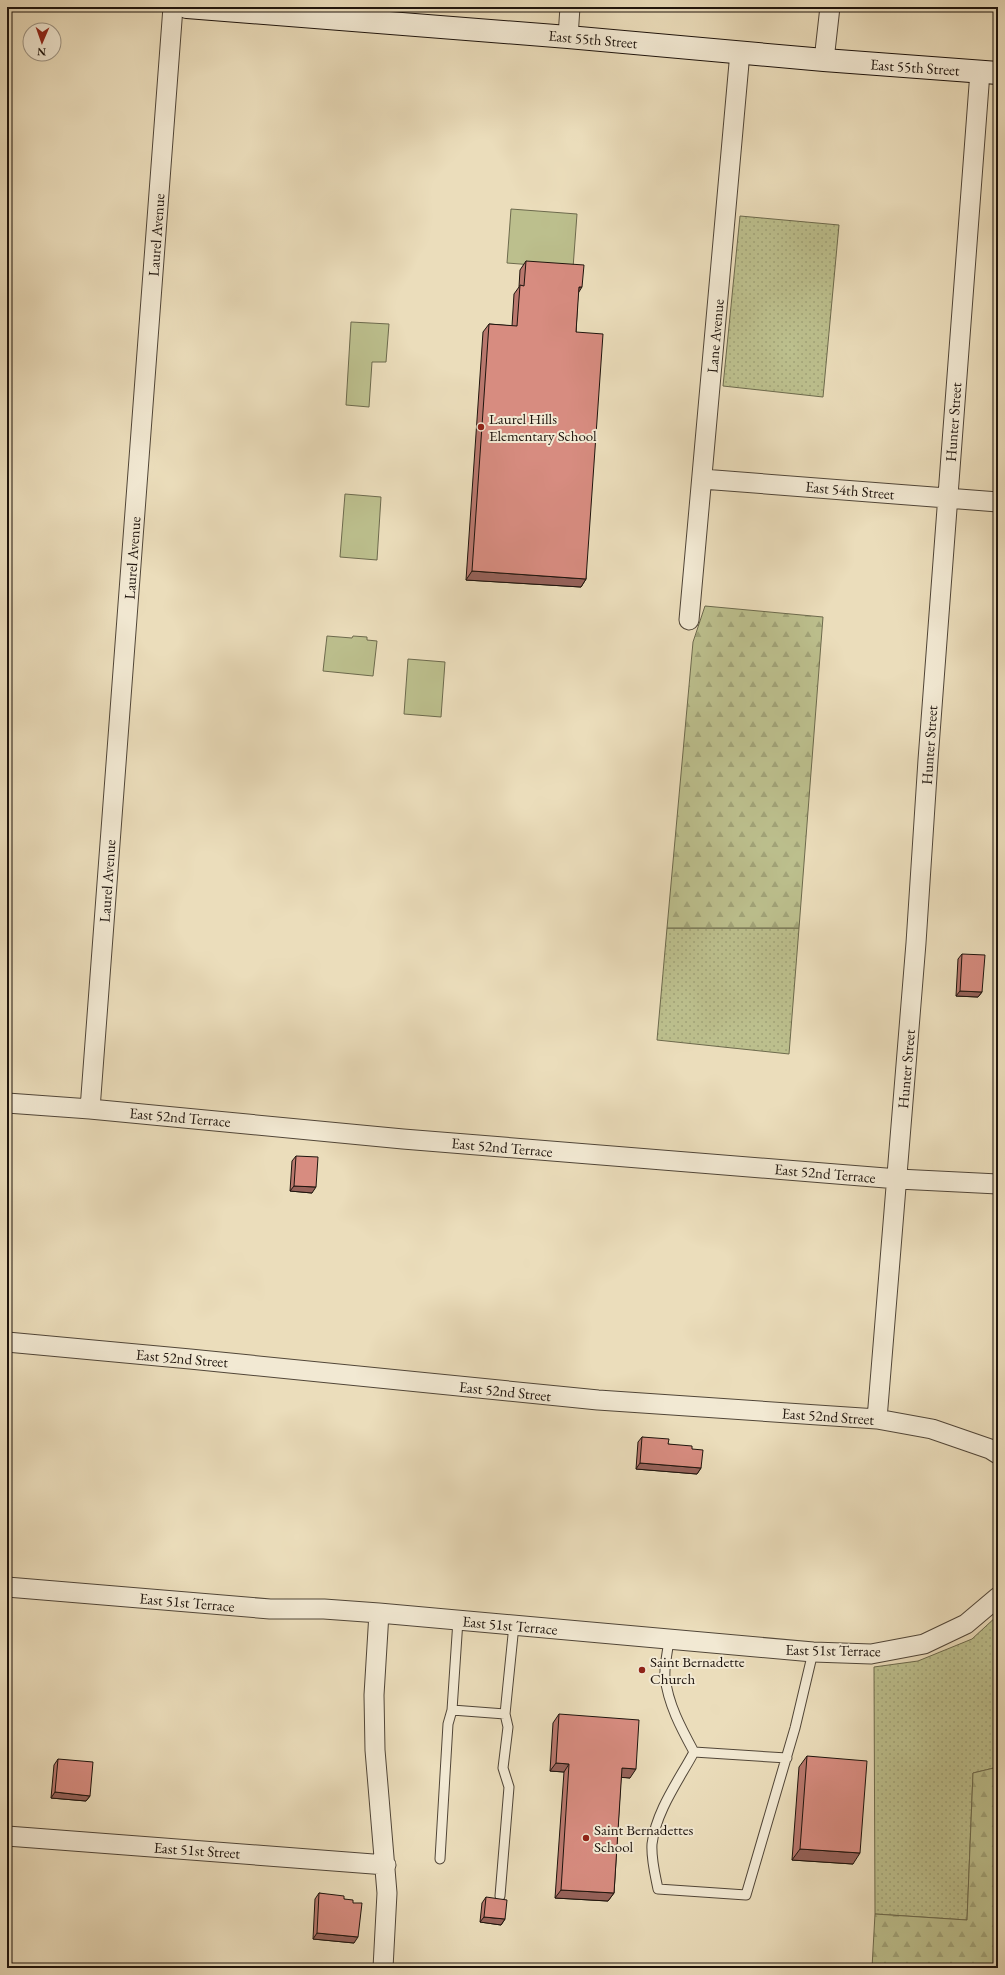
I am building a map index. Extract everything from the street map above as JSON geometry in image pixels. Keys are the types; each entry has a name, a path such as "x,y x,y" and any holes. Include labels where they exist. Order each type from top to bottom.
{"street":[{"name":"Laurel Avenue","path":"90,1109 173,7"},
{"name":"East 55th Street","path":"187,7 568,37 989,73"},
{"path":"568,37 570,7"},
{"path":"824,60 830,7"},
{"name":"Lane Avenue","path":"689,620 740,52"},
{"name":"Hunter Street","path":"877,1419 898,1179 916,943 947,498 989,73"},
{"name":"East 54th Street","path":"702,479 998,502"},
{"name":"East 52nd Terrace","path":"7,1103 90,1109 403,1139 898,1179 998,1184"},
{"name":"East 52nd Street","path":"7,1342 598,1400 877,1419 932,1429 990,1449 998,1454"},
{"name":"East 51st Terrace","path":"7,1587 270,1609 379,1613 813,1652 871,1654 924,1644 966,1624 998,1597"},
{"path":"379,1613 374,1694 375,1734 387,1893 383,1968"},
{"name":"East 51st Street","path":"7,1836 386,1865"}],"lane":[{"path":"440,1859 448,1724 452,1710 458,1620"},
{"path":"500,1896 509,1787 503,1768 508,1727 505,1714 514,1625"},
{"path":"669,1639 665,1675 669,1697 679,1725 694,1752"},
{"path":"694,1752 660,1816 652,1843 652,1863 658,1889 746,1895 787,1758 813,1652"},
{"path":"452,1710 505,1714"},
{"path":"694,1752 787,1758"}],"green space":[{"path":"511,209 577,214 573,268 507,263"},
{"path":"740,216 839,225 823,397 723,386"},
{"path":"351,322 389,324 386,362 372,362 369,407 346,405"},
{"path":"345,494 381,497 377,560 340,557"},
{"path":"705,606 823,617 799,928 667,928 693,642"},
{"path":"327,636 352,638 353,636 367,637 367,640 377,641 373,676 323,671"},
{"path":"408,659 445,662 441,717 404,714"},
{"path":"667,928 799,928 789,1054 657,1040"},
{"path":"998,1615 998,1767 973,1773 967,1920 875,1914 874,1667 918,1661 972,1639"},
{"path":"998,1767 998,1968 872,1968 875,1914 967,1920 973,1773"}],"building":[{"path":"526,261 584,265 582,287 579,287 576,332 603,334 586,579 472,571 489,324 517,326 520,285 524,286"},
{"path":"962,954 985,955 982,992 960,991"},
{"path":"296,1156 318,1157 316,1187 294,1186"},
{"path":"642,1437 669,1439 668,1444 692,1446 692,1449 703,1450 701,1468 640,1463"},
{"name":"Saint Bernadettes School","path":"559,1714 639,1720 636,1769 622,1768 614,1893 561,1890 569,1764 556,1763"},
{"path":"807,1756 867,1761 860,1853 800,1849"},
{"path":"58,1759 93,1762 90,1796 55,1792"},
{"path":"319,1893 344,1896 344,1899 353,1900 353,1903 362,1903 358,1937 317,1933"},
{"path":"486,1897 507,1900 505,1919 484,1917"}],"place":[{"name":"Laurel Hills Elementary School","path":"481,427"},
{"name":"Saint Bernadette Church","path":"642,1670"},
{"name":"Saint Bernadettes School","path":"586,1838"}]}
